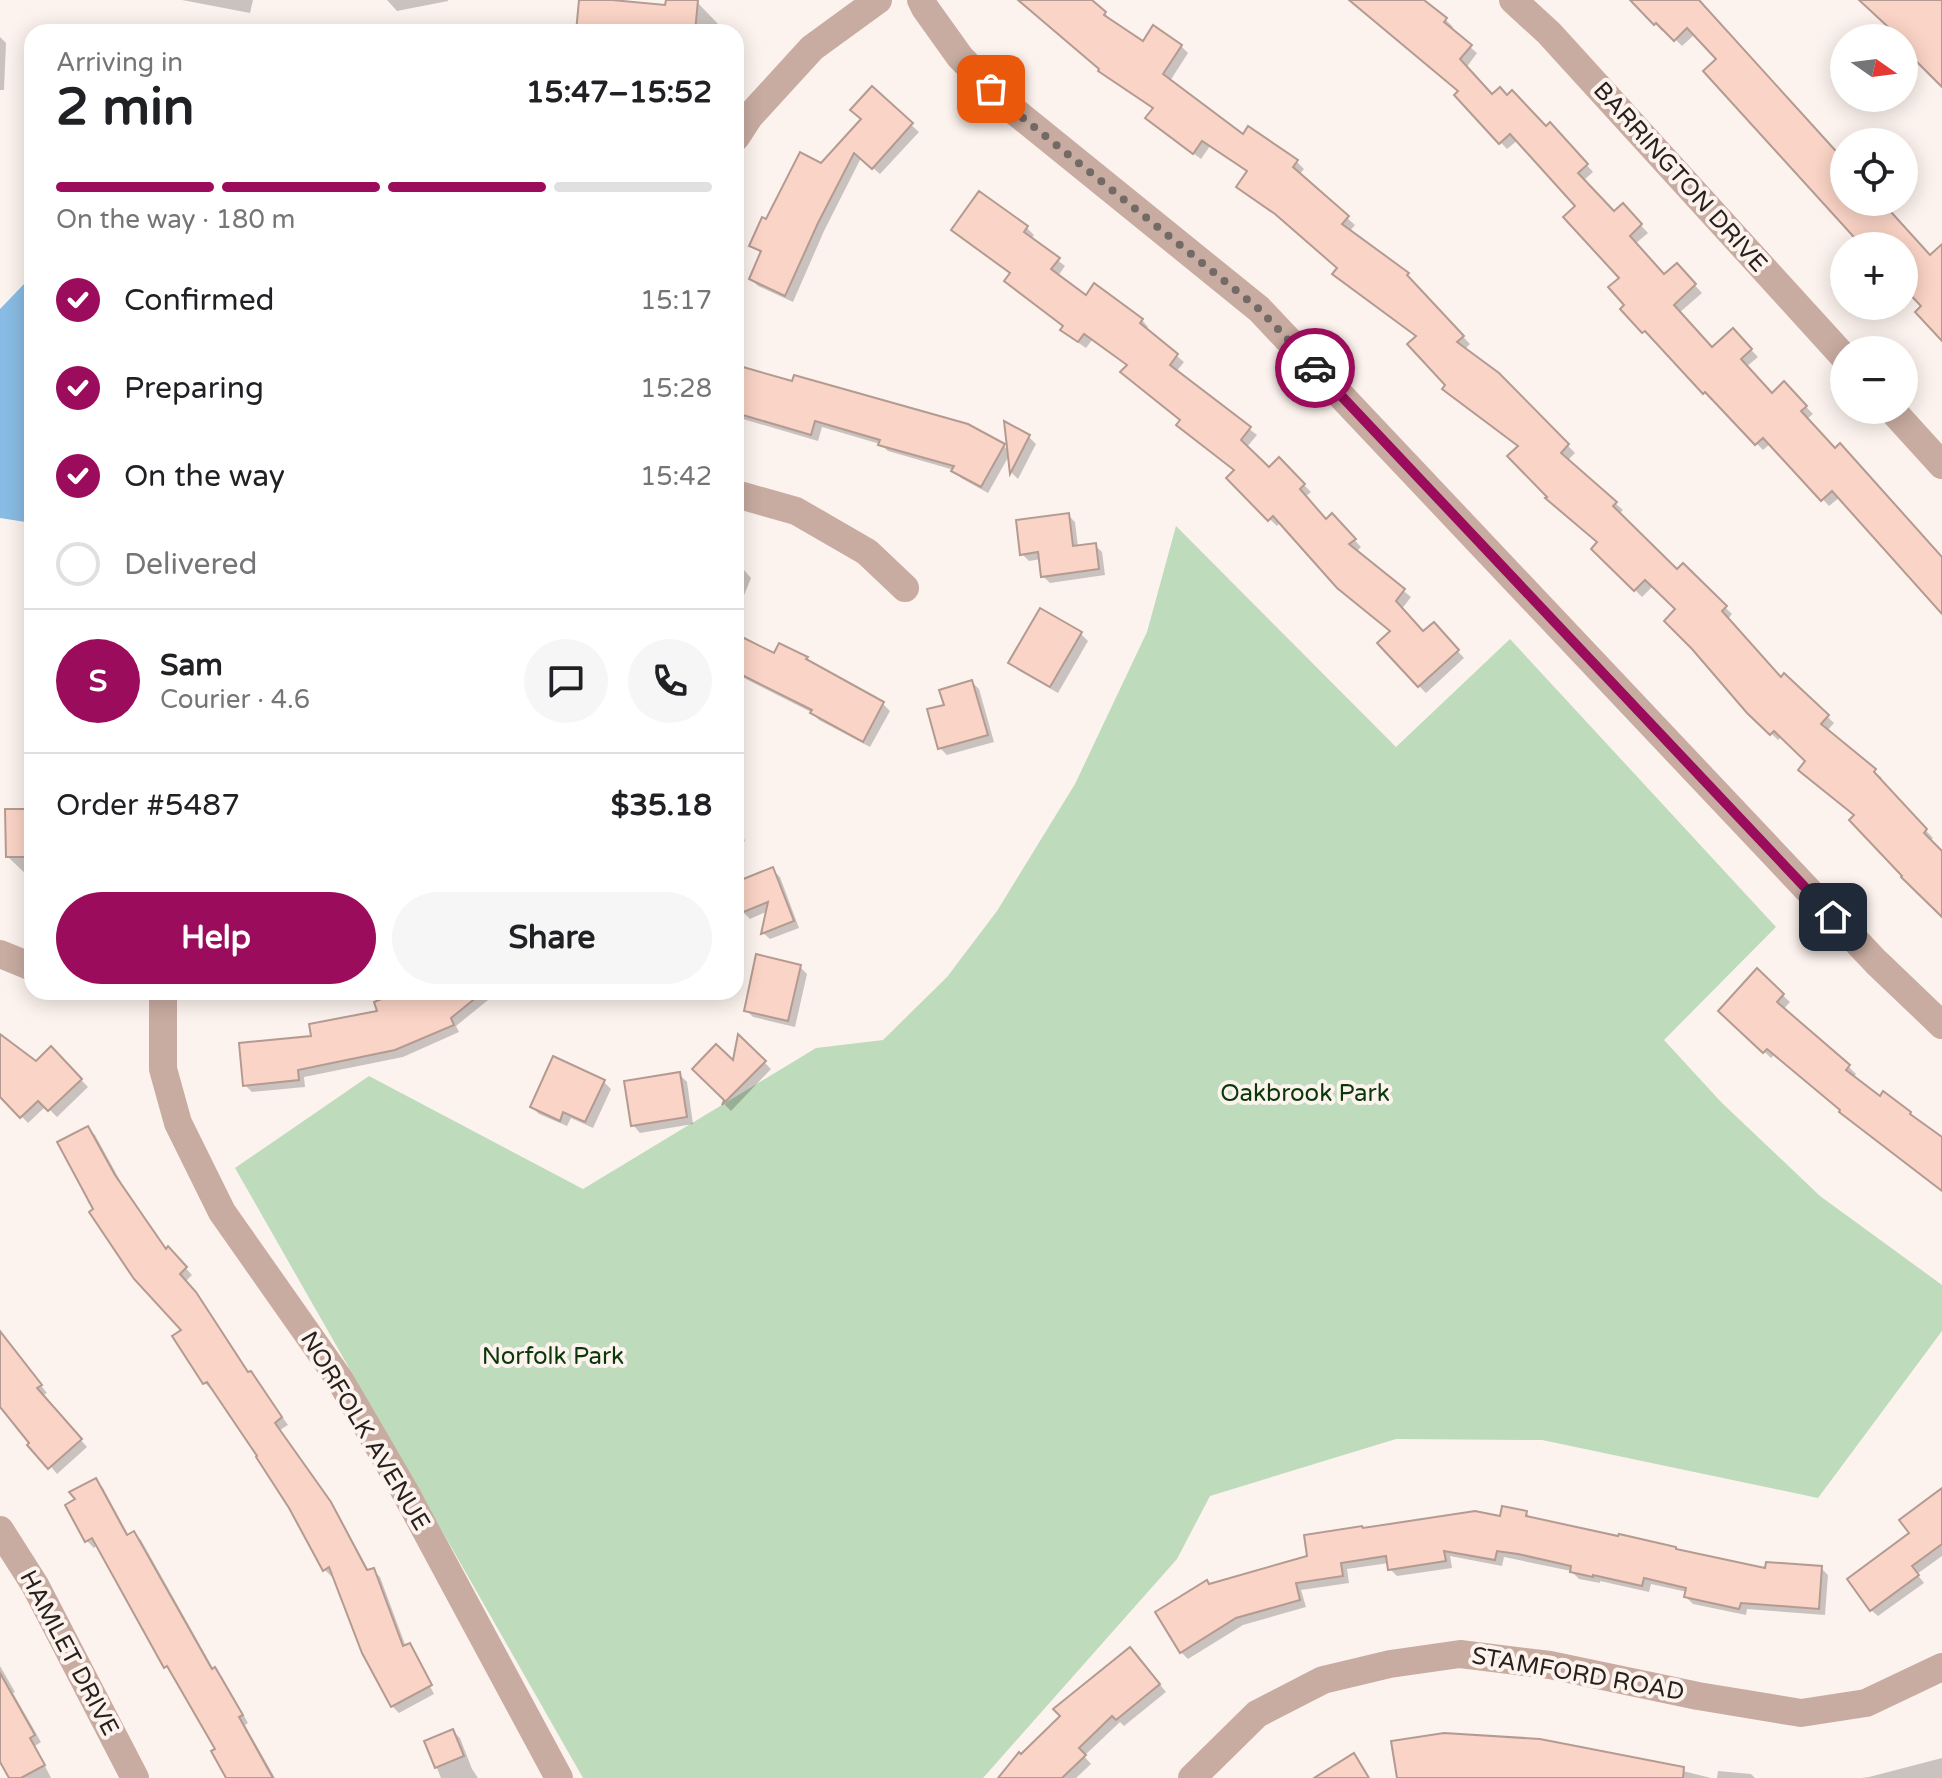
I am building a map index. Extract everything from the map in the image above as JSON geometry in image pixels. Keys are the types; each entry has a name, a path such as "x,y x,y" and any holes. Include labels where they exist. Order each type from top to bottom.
{"street":[{"path":"744,125 812,48 878,0"},
{"path":"921,0 960,57 1007,105 1259,309 1854,939 1942,1025"},
{"name":"BARRINGTON DRIVE","path":"1513,0 1549,33 1830,342"},
{"path":"1905,424 1942,465"},
{"path":"744,496 796,511 867,552 905,588"},
{"path":"0,954 24,964"},
{"name":"NORFOLK AVENUE","path":"163,1000 163,1069 178,1123 222,1212 340,1380 404,1490 559,1778"},
{"name":"HAMLET DRIVE","path":"0,1530 35,1585 135,1778"},
{"name":"STAMFORD ROAD","path":"1192,1778 1257,1714 1323,1680 1390,1664 1460,1654 1550,1665 1698,1696 1801,1713 1866,1703 1942,1667"}],"green space":[{"name":"Oakbrook Park","path":"1176,526 1396,747 1510,639 1776,927 1664,1040 1721,1102 1820,1196 1942,1285 1942,1331 1818,1498 1542,1440 1396,1439 1210,1496 1177,1559 983,1778 583,1778 235,1168 369,1076 583,1189 816,1048 883,1040 947,977 997,911 1075,784 1147,632"}],"water":[{"path":"24,284 24,522 0,518 0,309"}],"building":[{"path":"579,0 665,5 666,0 698,0 696,24 577,24"},
{"path":"1018,0 1092,0 1106,12 1104,15 1143,41 1153,25 1182,45 1163,74 1243,134 1248,126 1298,160 1293,167 1349,216 1342,224 1409,273 1407,275 1464,336 1457,342 1499,373 1569,444 1561,453 1617,502 1613,506 1677,569 1683,563 1727,606 1722,611 1781,677 1784,673 1829,715 1821,724 1876,769 1874,772 1927,829 1924,833 1942,851 1942,917 1849,820 1854,815 1798,770 1805,761 1774,731 1770,735 1747,713 1664,621 1675,609 1645,580 1634,591 1591,549 1597,542 1545,498 1507,456 1518,446 1442,389 1445,385 1407,344 1416,336 1332,274 1337,268 1275,214 1236,187 1247,171 1202,141 1193,154 1145,118 1153,108 1098,71"},
{"path":"1349,0 1424,0 1447,18 1444,22 1472,45 1460,59 1492,94 1500,87 1507,95 1512,90 1546,126 1550,122 1588,164 1578,173 1614,211 1623,203 1642,224 1630,236 1664,274 1677,263 1696,284 1674,305 1712,347 1733,328 1752,349 1741,359 1772,393 1784,381 1807,406 1801,411 1835,448 1840,443 1942,557 1942,614 1832,491 1821,501 1763,438 1755,445 1620,309 1624,305 1608,287 1619,278 1563,217 1575,206 1510,134 1499,144 1454,95 1458,91"},
{"path":"1630,0 1699,0 1830,145 1830,211 1703,71 1716,59 1687,28 1674,41 1656,23 1654,25"},
{"path":"1859,0 1942,0 1942,87 1918,63 1918,24 1885,24"},
{"path":"872,86 913,123 872,169 854,153 785,296 749,279 761,251 749,246 762,217 766,219 800,152 821,163 861,119 850,110"},
{"path":"979,191 1028,226 1024,232 1060,258 1051,269 1086,295 1094,283 1143,319 1140,323 1178,354 1170,365 1251,427 1241,440 1269,467 1279,457 1305,484 1300,489 1326,519 1332,513 1356,539 1349,544 1405,589 1396,601 1423,631 1434,622 1459,650 1418,687 1377,643 1390,631 1337,588 1273,516 1268,521 1226,478 1234,470 1176,425 1180,420 1120,372 1127,365 1084,334 1078,342 1060,330 1063,326 1004,281 1010,273 951,230"},
{"path":"1835,216 1895,216 1909,232 1849,232"},
{"path":"1918,242 1930,255 1942,244 1942,341 1918,315 1921,306 1918,303"},
{"path":"744,367 792,381 794,375 968,424 1005,444 981,487 951,471 954,466 878,445 880,440 815,421 811,435 744,415"},
{"path":"1004,421 1030,435 1010,474"},
{"path":"1069,513 1073,546 1096,543 1099,569 1041,577 1038,552 1020,555 1016,520"},
{"path":"1040,608 1082,632 1050,687 1008,663"},
{"path":"744,638 774,653 779,643 884,702 863,742 810,713 812,710 744,676"},
{"path":"972,680 988,735 938,749 927,709 944,705 939,690"},
{"path":"5,809 24,809 24,857 6,857"},
{"path":"773,867 794,921 761,934 768,902 744,912 744,879"},
{"path":"756,954 801,965 788,1021 744,1011"},
{"path":"1757,968 1784,994 1777,1002 1850,1065 1846,1070 1880,1096 1883,1091 1942,1137 1942,1191 1839,1112 1767,1049 1763,1053 1718,1011"},
{"path":"473,1000 451,1018 454,1025 395,1050 298,1070 299,1080 243,1086 239,1043 311,1036 309,1024 377,1011 374,1002"},
{"path":"0,1034 36,1061 51,1046 82,1079 48,1111 38,1101 20,1118 0,1097"},
{"path":"738,1034 766,1061 722,1105 724,1100 692,1069 716,1044 733,1060"},
{"path":"553,1056 605,1080 585,1122 563,1112 560,1121 530,1107"},
{"path":"680,1072 687,1117 631,1126 624,1081"},
{"path":"88,1126 115,1175 166,1249 168,1246 187,1267 180,1274 196,1292 248,1372 251,1371 282,1417 275,1423 331,1502 367,1570 374,1568 403,1646 410,1643 432,1685 391,1707 362,1653 329,1567 323,1571 257,1456 207,1382 203,1384 172,1336 181,1330 134,1279 89,1212 93,1209 57,1142"},
{"path":"0,1331 42,1385 37,1388 82,1439 48,1469 0,1407"},
{"path":"96,1478 127,1535 134,1531 212,1669 215,1667 243,1715 239,1717 273,1778 226,1778 211,1751 215,1749 167,1666 164,1668 92,1538 85,1542 65,1505 75,1499 69,1492"},
{"path":"1942,1488 1942,1544 1912,1566 1919,1575 1870,1611 1847,1579 1909,1533 1899,1520"},
{"path":"1502,1506 1527,1511 1526,1516 1765,1568 1766,1562 1822,1566 1819,1609 1741,1603 1739,1609 1684,1597 1686,1588 1644,1578 1642,1586 1570,1572 1571,1566 1518,1554 1497,1551 1495,1560 1444,1551 1446,1561 1388,1570 1386,1556 1341,1563 1343,1576 1296,1583 1300,1600 1236,1618 1180,1653 1155,1612 1207,1580 1209,1584 1307,1556 1304,1535 1475,1511 1500,1516"},
{"path":"1130,1647 1160,1684 1116,1720 1112,1716 1079,1748 1086,1755 1062,1778 998,1778 1019,1752 1021,1754 1060,1716 1053,1709"},
{"path":"0,1673 35,1735 30,1738 45,1765 21,1778 9,1778 0,1762"},
{"path":"453,1729 464,1756 435,1768 424,1741"},
{"path":"1444,1733 1540,1739 1684,1767 1683,1778 1397,1778 1391,1741"},
{"path":"1354,1753 1369,1778 1314,1778"}],"way so far":[{"path":"991,89 1259,309 1315,368"}],"route":[{"path":"1315,368 1833,917"}],"park label":[{"name":"Norfolk Park","path":"553,1356"}]}
